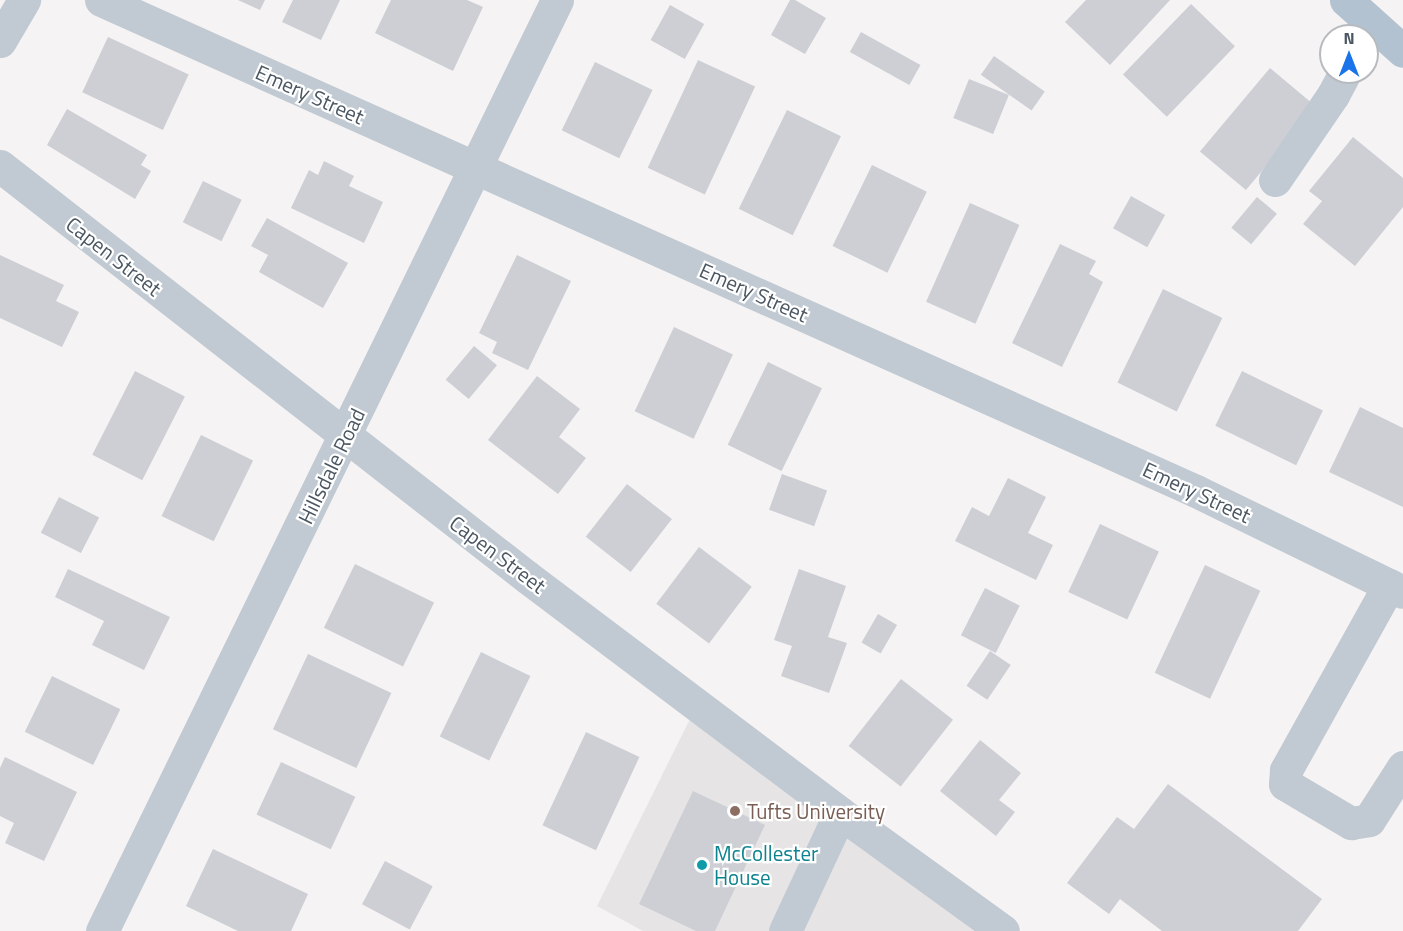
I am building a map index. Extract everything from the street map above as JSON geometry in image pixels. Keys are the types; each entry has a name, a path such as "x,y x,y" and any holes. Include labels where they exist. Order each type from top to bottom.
{"main road":[{"path":"1346,0 1384,43"}],"street":[{"path":"0,41 24,0"},
{"name":"Emery Street","path":"101,0 1196,491 1396,589"},
{"name":"Hillsdale Road","path":"102,931 346,437 557,0"},
{"path":"1275,180 1339,84"},
{"name":"Capen Street","path":"0,166 346,437 840,813 1003,931"},
{"path":"1396,589 1286,770 1285,784 1351,823 1369,820 1403,766"},
{"path":"785,931 840,813"}],"shaded area":[{"name":"Tufts University","path":"691,717 995,931 643,931 597,906"}],"building":[{"path":"238,0 265,0 260,10"},
{"path":"293,0 340,0 321,40 282,22"},
{"path":"391,0 467,0 483,7 453,71 375,33"},
{"path":"790,0 795,0 826,18 805,54 771,35"},
{"path":"1086,0 1170,0 1110,65 1065,22"},
{"path":"1191,4 1235,46 1167,117 1123,74"},
{"path":"670,5 704,24 685,59 651,40"},
{"path":"861,32 920,65 909,85 850,52"},
{"path":"108,37 189,75 163,130 82,92"},
{"path":"994,56 1045,92 1032,110 981,75"},
{"path":"698,60 755,87 705,194 648,168"},
{"path":"595,62 653,90 619,158 562,130"},
{"path":"1270,68 1316,107 1246,190 1200,151"},
{"path":"969,79 1009,95 993,134 953,118"},
{"path":"67,109 147,155 141,165 151,171 135,199 47,145"},
{"path":"787,110 841,136 793,235 739,209"},
{"path":"1353,137 1403,178 1403,207 1355,266 1303,224 1322,201 1309,191"},
{"path":"324,161 354,176 349,186 383,202 364,243 291,208 309,170 318,175"},
{"path":"872,165 927,192 887,273 833,246"},
{"path":"203,181 242,200 221,241 183,222"},
{"path":"1131,196 1165,215 1147,247 1113,228"},
{"path":"1257,197 1277,214 1251,244 1231,228"},
{"path":"970,203 1019,225 975,324 926,302"},
{"path":"267,218 348,263 323,308 259,272 268,255 251,246"},
{"path":"1060,244 1096,261 1089,274 1103,282 1062,367 1012,343"},
{"path":"0,255 64,285 56,301 79,312 62,347 0,318"},
{"path":"517,255 571,281 528,370 492,353 497,342 479,333"},
{"path":"1163,289 1222,318 1177,411 1117,382"},
{"path":"674,327 733,354 694,439 635,411"},
{"path":"474,346 497,365 469,399 446,380"},
{"path":"768,362 822,388 782,471 728,445"},
{"path":"135,371 185,396 142,480 92,455"},
{"path":"1242,371 1323,410 1296,465 1215,426"},
{"path":"537,376 580,409 559,437 586,458 558,494 488,440"},
{"path":"1360,407 1403,428 1403,507 1329,472"},
{"path":"201,435 253,460 214,541 162,516"},
{"path":"782,474 827,490 814,526 769,510"},
{"path":"1008,478 1046,497 1028,533 1053,545 1036,580 955,541 972,507 989,516"},
{"path":"627,484 672,519 631,572 586,537"},
{"path":"59,497 99,517 81,553 41,533"},
{"path":"1100,524 1159,551 1127,619 1068,592"},
{"path":"699,547 752,587 709,643 656,604"},
{"path":"355,564 434,603 403,666 324,628"},
{"path":"1205,565 1260,591 1210,699 1155,673"},
{"path":"68,569 170,617 144,670 92,645 104,621 55,597"},
{"path":"799,569 846,586 828,637 847,643 829,693 781,676 792,646 774,640"},
{"path":"985,588 1020,606 996,653 961,635"},
{"path":"878,614 897,625 881,654 862,643"},
{"path":"990,651 1011,665 987,700 967,686"},
{"path":"481,652 530,676 489,761 440,736"},
{"path":"308,654 391,693 356,768 273,729"},
{"path":"52,676 120,709 93,765 25,732"},
{"path":"901,679 953,720 901,787 849,746"},
{"path":"586,732 639,757 596,850 542,825"},
{"path":"980,740 1021,773 999,800 1015,812 996,836 940,791"},
{"path":"5,757 77,792 44,861 5,843 14,823 0,816 0,768"},
{"path":"281,762 355,797 331,849 256,815"},
{"path":"1168,784 1322,899 1298,931 1162,931 1120,899 1109,914 1067,883 1117,817 1134,829"},
{"name":"McCollester House","path":"693,791 765,825 715,931 696,931 639,904"},
{"path":"213,849 308,894 291,931 238,931 186,906"},
{"path":"385,861 433,886 410,930 362,904"}],"place":[{"name":"Tufts University","path":"735,811"},
{"name":"McCollester House","path":"702,865"}]}
